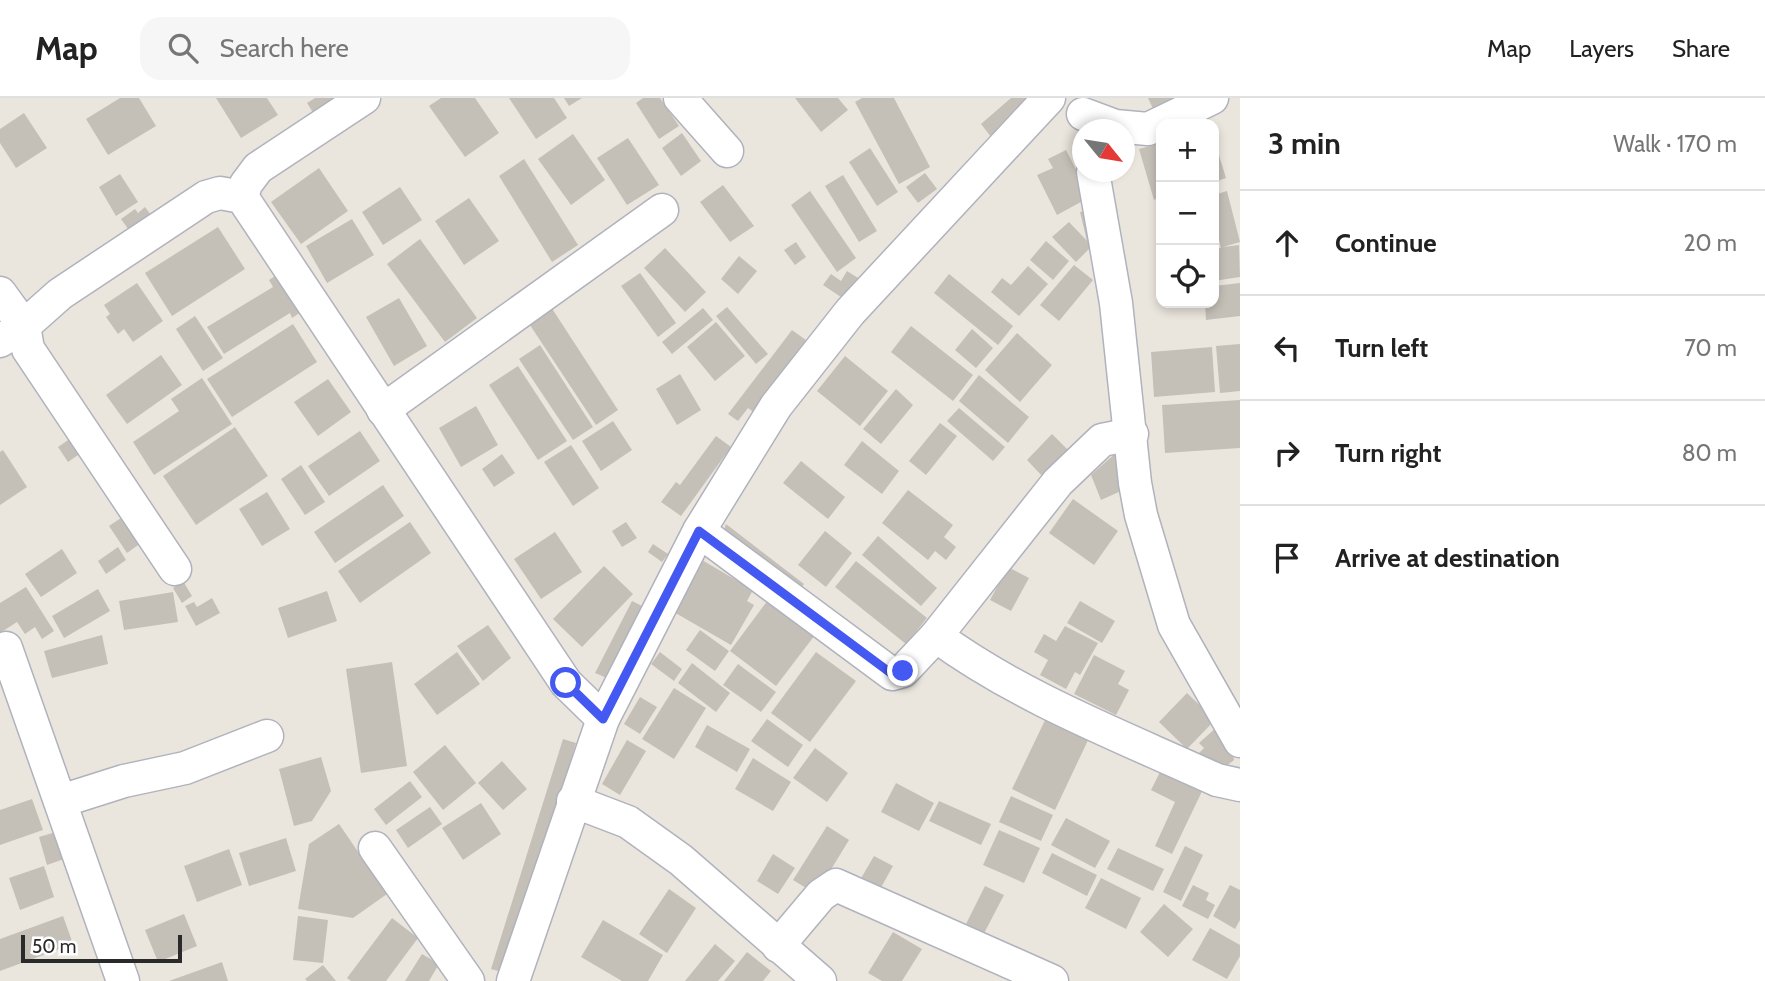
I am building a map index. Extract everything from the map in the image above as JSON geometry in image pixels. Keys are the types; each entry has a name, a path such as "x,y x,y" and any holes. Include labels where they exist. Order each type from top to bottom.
{"street":[{"path":"242,197 246,184 258,168 364,98"},
{"path":"680,98 727,151"},
{"path":"513,981 603,719 699,531 776,406 850,312 1048,98"},
{"path":"1083,114 1115,126 1148,129 1212,98"},
{"path":"1095,182 1116,303 1118,345 1141,515 1174,625 1240,741"},
{"path":"12,333 60,294 206,197 220,193 242,197 566,683 603,719"},
{"path":"383,410 662,210"},
{"path":"0,293 12,333 28,349 175,569"},
{"path":"699,531 892,674 903,671 936,636 1058,482 1102,440 1132,434"},
{"path":"936,636 979,667 1056,707 1217,780 1240,785"},
{"path":"6,648 123,981"},
{"path":"61,801 124,781 185,768 267,736"},
{"path":"573,801 628,822 681,860 820,981"},
{"path":"375,848 468,981"},
{"path":"778,946 821,895 836,885 1052,981"}],"building":[{"path":"120,98 139,98 156,126 108,155 86,119"},
{"path":"216,98 267,98 278,115 241,138"},
{"path":"315,98 350,98 317,119 307,103"},
{"path":"441,98 475,98 499,133 465,157 429,106"},
{"path":"509,98 554,98 567,118 536,139"},
{"path":"564,98 582,98 569,106"},
{"path":"643,98 660,98 679,126 659,139 636,103"},
{"path":"795,98 838,98 848,110 821,132"},
{"path":"862,98 894,98 930,167 899,184 855,102"},
{"path":"1011,98 1036,98 991,137 981,124"},
{"path":"1148,98 1187,98 1155,113"},
{"path":"24,113 47,148 16,168 0,143 0,129"},
{"path":"682,133 701,161 681,176 662,148"},
{"path":"573,134 605,180 571,205 538,159"},
{"path":"628,138 659,185 627,205 597,158"},
{"path":"1156,144 1154,200 1139,149"},
{"path":"870,148 898,192 877,206 849,162"},
{"path":"1066,150 1072,162 1072,182 1082,182 1090,197 1057,215 1037,175 1053,168 1048,159"},
{"path":"1219,155 1226,178 1219,180"},
{"path":"524,159 578,245 552,262 499,176"},
{"path":"319,168 348,211 301,244 271,202"},
{"path":"925,173 937,189 918,203 906,187"},
{"path":"120,174 138,202 116,216 99,187"},
{"path":"843,175 877,231 859,242 825,186"},
{"path":"723,185 754,226 730,242 700,202"},
{"path":"400,187 422,220 383,245 362,212"},
{"path":"810,191 856,258 837,272 791,205"},
{"path":"1227,191 1240,242 1223,247 1239,245 1240,277 1219,280 1221,248 1219,193"},
{"path":"469,198 499,241 464,265 435,221"},
{"path":"145,207 154,219 131,233 121,219 135,209 138,213"},
{"path":"1095,209 1102,237 1087,241 1080,212"},
{"path":"352,219 374,255 327,283 306,246"},
{"path":"1069,222 1092,246 1076,262 1052,237"},
{"path":"218,227 245,269 172,316 145,273"},
{"path":"420,239 477,318 445,342 387,264"},
{"path":"1046,241 1069,261 1053,280 1030,260"},
{"path":"796,242 806,257 795,265 784,250"},
{"path":"665,248 706,292 685,312 644,268"},
{"path":"739,256 757,271 738,294 721,279"},
{"path":"1074,265 1093,280 1059,321 1040,305"},
{"path":"1028,266 1048,284 1019,316 991,292 1002,278 1011,285"},
{"path":"847,271 858,278 844,299 823,285 831,274 841,281"},
{"path":"281,272 304,310 292,318 290,313 224,354 207,327 273,287 269,280"},
{"path":"640,273 676,323 658,337 621,286"},
{"path":"949,274 1013,326 998,345 934,293"},
{"path":"137,283 163,321 133,342 124,329 118,334 106,317 110,314 104,305"},
{"path":"1240,283 1240,316 1206,320 1205,308 1219,308 1219,285"},
{"path":"399,298 427,346 394,366 366,317"},
{"path":"551,307 618,410 596,425 528,322"},
{"path":"727,307 768,354 756,364 716,316"},
{"path":"703,308 713,320 672,354 662,342"},
{"path":"195,316 223,358 203,371 176,329"},
{"path":"716,322 745,356 715,381 687,347"},
{"path":"293,324 317,362 232,417 207,379"},
{"path":"911,326 973,375 953,401 891,352"},
{"path":"972,329 993,348 976,368 955,350"},
{"path":"792,330 810,343 756,414 748,408 738,421 728,414"},
{"path":"1017,333 1052,365 1020,402 985,370"},
{"path":"1240,344 1240,391 1220,393 1216,346"},
{"path":"540,345 593,427 573,440 519,359"},
{"path":"1212,347 1215,392 1154,397 1151,352"},
{"path":"161,355 182,385 127,424 106,395"},
{"path":"845,356 888,391 860,426 817,391"},
{"path":"518,366 567,441 538,460 489,385"},
{"path":"680,374 701,410 677,425 656,389"},
{"path":"979,375 1029,417 1008,443 959,401"},
{"path":"202,378 232,424 154,475 133,442 179,411 171,399"},
{"path":"328,379 351,412 318,436 294,402"},
{"path":"896,389 913,405 881,444 863,429"},
{"path":"1240,400 1240,448 1165,453 1162,405"},
{"path":"476,406 498,445 461,467 439,428"},
{"path":"959,408 1005,447 993,461 947,421"},
{"path":"613,421 632,450 601,471 582,441"},
{"path":"940,423 957,436 926,475 909,461"},
{"path":"235,427 268,476 196,525 163,476"},
{"path":"360,431 380,461 329,496 308,466"},
{"path":"1052,434 1069,451 1043,477 1027,460"},
{"path":"716,436 731,447 681,516 661,502 676,482 680,485"},
{"path":"71,438 81,453 68,462 58,447"},
{"path":"862,441 899,471 882,494 844,465"},
{"path":"571,445 599,488 573,506 544,462"},
{"path":"3,450 27,487 0,505 0,452"},
{"path":"1118,451 1121,491 1101,500 1091,475"},
{"path":"502,454 515,473 494,487 482,469"},
{"path":"801,461 845,497 828,519 783,483"},
{"path":"301,465 325,502 305,515 281,479"},
{"path":"383,485 404,516 335,563 314,532"},
{"path":"908,490 953,525 944,537 956,547 946,560 935,551 928,560 882,523"},
{"path":"267,492 290,529 262,546 239,509"},
{"path":"1073,499 1118,531 1094,565 1049,533"},
{"path":"124,516 141,543 127,553 109,526"},
{"path":"410,522 431,553 360,603 338,571"},
{"path":"626,522 637,538 622,547 612,531"},
{"path":"726,524 804,584 795,596 721,539"},
{"path":"825,531 852,553 826,587 798,565"},
{"path":"555,532 582,572 541,599 514,559"},
{"path":"878,536 937,588 921,606 862,555"},
{"path":"653,544 668,554 662,562 648,552"},
{"path":"118,547 126,560 106,574 98,561"},
{"path":"62,549 77,573 41,597 25,574"},
{"path":"702,560 753,590 747,601 754,605 731,645 672,611"},
{"path":"856,561 927,618 906,644 835,587"},
{"path":"604,566 633,594 582,647 553,619"},
{"path":"1008,567 1029,578 1011,611 990,600"},
{"path":"183,581 192,596 182,603 173,588"},
{"path":"26,587 54,631 42,639 35,627 25,634 17,622 0,633 0,603"},
{"path":"98,589 110,611 64,638 52,616"},
{"path":"327,591 337,621 288,638 278,608"},
{"path":"173,592 178,622 124,630 119,601"},
{"path":"212,598 220,613 196,626 185,606 194,602 197,607"},
{"path":"768,600 815,635 776,686 730,651"},
{"path":"632,601 644,607 607,678 595,673"},
{"path":"1080,601 1115,621 1102,643 1067,623"},
{"path":"488,625 511,658 483,681 457,646"},
{"path":"1065,626 1098,643 1080,675 1075,672 1066,689 1040,675 1048,660 1034,652 1044,634 1056,641"},
{"path":"700,630 729,651 715,671 686,650"},
{"path":"102,635 108,664 52,678 44,651"},
{"path":"457,652 480,684 437,715 414,684"},
{"path":"660,652 682,669 674,681 651,664"},
{"path":"816,652 856,681 810,742 771,713"},
{"path":"1094,655 1125,671 1118,684 1129,690 1116,715 1074,694"},
{"path":"392,662 407,766 361,773 346,669"},
{"path":"692,663 730,693 716,712 678,683"},
{"path":"738,664 776,692 761,712 723,685"},
{"path":"674,688 706,708 674,759 642,739"},
{"path":"1187,693 1215,720 1187,749 1159,722"},
{"path":"640,697 657,707 640,734 624,724"},
{"path":"1047,716 1090,736 1055,810 1012,789"},
{"path":"767,719 803,745 788,767 751,741"},
{"path":"707,725 750,749 737,772 695,747"},
{"path":"1217,727 1232,743 1234,760 1224,768 1197,755 1204,748 1199,743"},
{"path":"563,739 576,743 505,973 491,969"},
{"path":"627,740 646,751 620,795 602,784"},
{"path":"445,745 476,783 443,810 413,772"},
{"path":"815,748 848,773 827,802 793,778"},
{"path":"321,757 331,791 312,821 294,826 279,769"},
{"path":"753,758 791,782 773,811 735,789"},
{"path":"502,761 527,789 503,810 478,783"},
{"path":"1163,766 1205,785 1172,854 1155,846 1175,802 1151,790"},
{"path":"410,781 422,797 386,825 374,809"},
{"path":"896,783 934,803 919,831 881,812"},
{"path":"1011,796 1053,815 1041,841 999,822"},
{"path":"32,799 43,830 0,845 0,810"},
{"path":"939,801 991,824 981,845 929,821"},
{"path":"481,803 501,834 463,860 442,828"},
{"path":"430,807 442,824 408,848 396,830"},
{"path":"1066,818 1110,841 1095,868 1051,845"},
{"path":"339,824 387,894 353,918 298,909 309,844"},
{"path":"827,826 849,840 816,894 793,880"},
{"path":"999,830 1040,848 1024,883 983,865"},
{"path":"56,832 64,859 47,865 39,837"},
{"path":"286,838 296,871 249,886 239,853"},
{"path":"1185,846 1203,855 1181,901 1163,892"},
{"path":"1118,848 1164,869 1153,891 1107,869"},
{"path":"229,849 242,885 197,902 184,866"},
{"path":"1052,853 1097,875 1087,896 1042,873"},
{"path":"773,854 795,868 778,894 757,881"},
{"path":"874,856 893,866 879,891 860,880"},
{"path":"44,866 54,897 20,910 9,878"},
{"path":"1101,878 1141,898 1126,929 1085,908"},
{"path":"1193,885 1209,893 1206,900 1215,905 1208,919 1182,906"},
{"path":"1230,885 1240,890 1240,920 1235,929 1213,916"},
{"path":"985,886 1004,895 980,941 962,932"},
{"path":"669,889 696,908 667,953 639,934"},
{"path":"1164,904 1193,929 1168,957 1140,932"},
{"path":"184,914 197,946 158,962 145,930"},
{"path":"63,916 73,944 0,971 0,939"},
{"path":"298,916 328,920 323,963 293,960"},
{"path":"392,918 418,938 386,981 351,981 347,978"},
{"path":"603,920 663,955 648,981 622,981 581,957"},
{"path":"1210,928 1240,945 1240,956 1227,979 1192,960"},
{"path":"893,932 922,949 902,981 882,981 868,973"},
{"path":"715,944 735,961 718,981 685,981"},
{"path":"747,952 771,971 763,981 724,981"},
{"path":"422,954 439,964 429,981 405,981"},
{"path":"222,962 228,981 169,981"},
{"path":"323,965 336,981 305,979"}],"route":[{"path":"566,683 603,719 699,531 892,674 903,671"}]}
